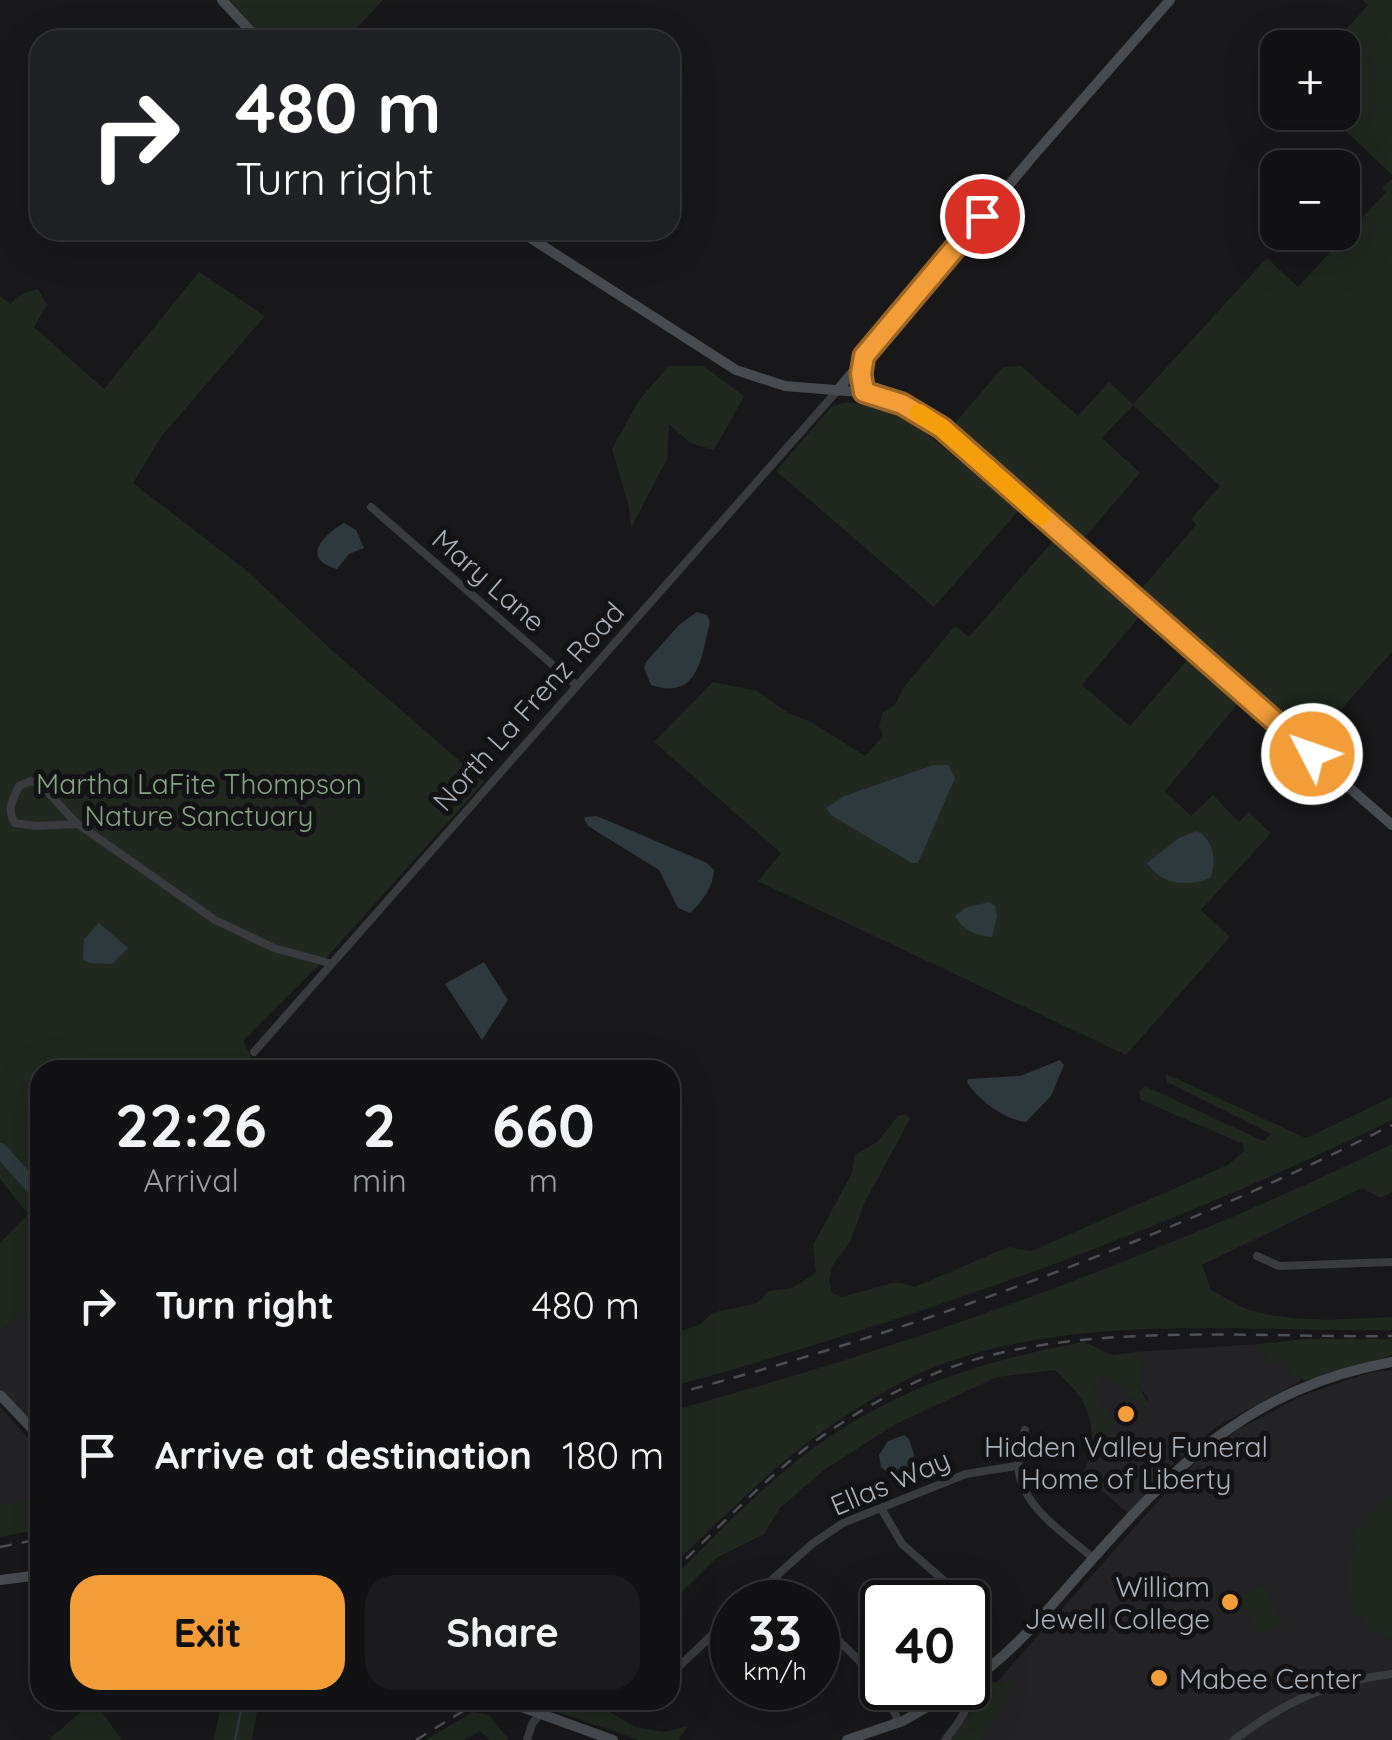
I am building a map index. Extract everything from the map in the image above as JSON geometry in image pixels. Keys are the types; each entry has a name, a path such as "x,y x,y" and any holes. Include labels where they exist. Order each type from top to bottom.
{"street":[{"path":"222,0 250,30"},
{"path":"837,390 1170,0"},
{"path":"534,240 736,370 785,386 864,392 902,404 942,428 1392,825"},
{"path":"864,356 864,392"},
{"name":"North La Frenz Road","path":"254,1052 837,390"},
{"name":"Mary Lane","path":"371,507 577,686"},
{"path":"78,824 14,823 10,806 19,786 31,780 41,784 78,824 214,920 274,948 329,963"},
{"path":"1257,1256 1279,1266 1392,1262"},
{"path":"990,1665 1020,1641 1093,1558 1213,1437 1295,1391 1340,1374 1392,1362"},
{"path":"0,1395 30,1427"},
{"path":"1025,1430 1017,1449 1016,1466 1033,1505 1093,1558"},
{"name":"Ellas Way","path":"773,1580 843,1523 966,1474 1016,1466"},
{"path":"881,1508 902,1544 943,1580"},
{"path":"0,1580 30,1576"},
{"path":"680,1665 710,1637"},
{"path":"840,1642 868,1668 899,1722"},
{"path":"1234,1740 1304,1695 1346,1681 1392,1674"},
{"path":"529,1710 614,1740"},
{"path":"847,1740 921,1710"},
{"path":"944,1740 966,1710"},
{"path":"528,1740 532,1724 540,1714"}],"shaded area":[{"path":"344,523 356,530 364,548 349,554 337,569 326,565 317,553 323,540"},
{"path":"697,612 707,615 710,622 695,673 679,687 651,685 644,668 646,662 679,625"},
{"path":"933,765 948,765 955,778 918,863 832,816 826,808 844,796"},
{"path":"597,816 707,863 714,870 713,876 699,904 690,913 678,908 659,870 588,826 584,819"},
{"path":"1197,831 1207,839 1212,852 1210,878 1175,882 1160,876 1147,863 1179,838"},
{"path":"989,902 995,906 997,917 992,937 971,931 955,916 965,908"},
{"path":"99,923 128,948 112,964 83,960 84,939"},
{"path":"484,962 508,1000 482,1040 445,984"},
{"path":"1060,1060 1064,1065 1051,1096 1026,1122 993,1108 967,1082 1020,1076"},
{"path":"23,1310 30,1317 30,1420 0,1388 0,1332"},
{"path":"1260,1344 1269,1363 1281,1357 1295,1378 1299,1376 1302,1380 1216,1427 1176,1461 1128,1513 1082,1474 1092,1453 1110,1433 1091,1392 1106,1373 1146,1408 1148,1398 1137,1384 1143,1363 1135,1352"},
{"name":"William Jewell College","path":"1392,1370 1392,1740 945,1740 972,1710 990,1710 990,1690 1200,1458 1237,1430 1304,1395 1369,1373"},
{"path":"0,1406 30,1440 30,1501 0,1505"},
{"path":"904,1435 916,1461 908,1472 894,1478 881,1467 879,1455 888,1441"}],"green space":[{"path":"230,0 383,0 356,30 256,30"},
{"path":"1363,0 1392,0 1392,175 1345,130 1360,130 1360,30 1345,30 1368,5"},
{"path":"1392,179 1392,652 1313,741 1142,588 1196,525 1191,519 1220,486 1133,405 1102,438 1140,473 1085,537 954,424 1003,367 1021,366 1078,416 1109,382 1133,404 1267,258 1298,287 1332,250 1360,250 1360,220 1386,192 1382,188"},
{"name":"Martha LaFite Thompson Nature Sanctuary","path":"199,272 265,316 161,437 133,483 246,570 484,782 327,957 243,1041 253,1060 30,1060 30,1317 23,1310 0,1332 0,1243 28,1214 0,1179 0,296 10,304 22,294 38,289 47,305 34,327 104,389"},
{"path":"669,366 703,366 744,396 714,450 690,443 669,424 667,459 631,528 612,449 639,400"},
{"path":"846,402 880,407 915,424 1019,510 934,607 776,471 831,407"},
{"path":"1054,540 1141,615 1082,685 1130,726 1190,657 1240,701 1165,791 1191,816 1213,795 1239,822 1248,812 1271,833 1201,910 1230,937 1126,1055 758,881 781,853 654,742 713,682 757,691 865,756 883,736 879,726 883,712 895,705 904,687 955,626 969,637","holes":["933,765 948,765 916,864 832,816 844,796"]},
{"path":"1166,1074 1306,1138 1392,1097 1392,1120 1217,1199 1037,1270 855,1332 680,1384 682,1331 701,1324 712,1313 757,1303 769,1291 792,1288 816,1273 813,1245 852,1173 855,1155 877,1142 898,1116 906,1114 910,1119 865,1202 850,1242 832,1266 832,1293 842,1297 896,1282 915,1287 1008,1247 1031,1251 1228,1165 1244,1151 1243,1144 1141,1100 1139,1091 1145,1086 1263,1141 1271,1134 1167,1082"},
{"path":"1392,1144 1392,1192 1381,1198 1362,1188 1202,1265 1211,1290 1264,1314 1300,1319 1392,1317 1392,1330 1112,1331 1001,1347 948,1362 893,1387 817,1435 680,1558 680,1408 947,1327 1127,1260"},
{"path":"1305,1339 1392,1339 1392,1355 1305,1381 1299,1376 1295,1379 1281,1358 1269,1364 1260,1344"},
{"path":"1084,1342 1113,1355 1135,1352 1143,1363 1138,1384 1149,1405 1146,1408 1105,1374 1092,1392 1114,1421 1110,1433 1092,1453 1085,1406 1055,1370 997,1377 894,1425 824,1470 780,1508 764,1534 716,1558 680,1594 680,1570 777,1477 823,1441 904,1395 962,1372"},
{"path":"1392,1491 1392,1638 1366,1622 1350,1599 1347,1585 1359,1543 1352,1535"},
{"path":"30,1500 30,1531 0,1537 0,1505"},
{"path":"1261,1584 1282,1624 1262,1636 1240,1597"},
{"path":"1014,1681 981,1740 951,1740 976,1710 990,1710 990,1683"},
{"path":"83,1710 100,1710 122,1740 48,1740"},
{"path":"220,1710 257,1710 252,1740 214,1740"},
{"path":"552,1710 606,1710 636,1727 664,1732 688,1726 678,1740 639,1740"},
{"path":"473,1712 489,1715 509,1740 490,1740 480,1731 464,1740 425,1740"}],"waterway":[{"path":"0,1150 30,1184"},
{"path":"235,1740 241,1710"}],"railway":[{"path":"680,1392 854,1342 1038,1279 1219,1206 1392,1125"},
{"path":"680,1564 800,1452 849,1418 941,1371 992,1355 1104,1338 1392,1336"},
{"path":"0,1547 30,1541"},
{"path":"416,1740 465,1710"}],"slow traffic":[{"path":"919,413 942,428 1041,516"}],"place":[{"name":"Hidden Valley Funeral Home of Liberty","path":"1126,1414"},
{"name":"William Jewell College","path":"1230,1602"},
{"name":"Mabee Center","path":"1159,1678"}],"route":[{"path":"982,216 864,356 864,392 902,404 942,428 1312,754"}]}
